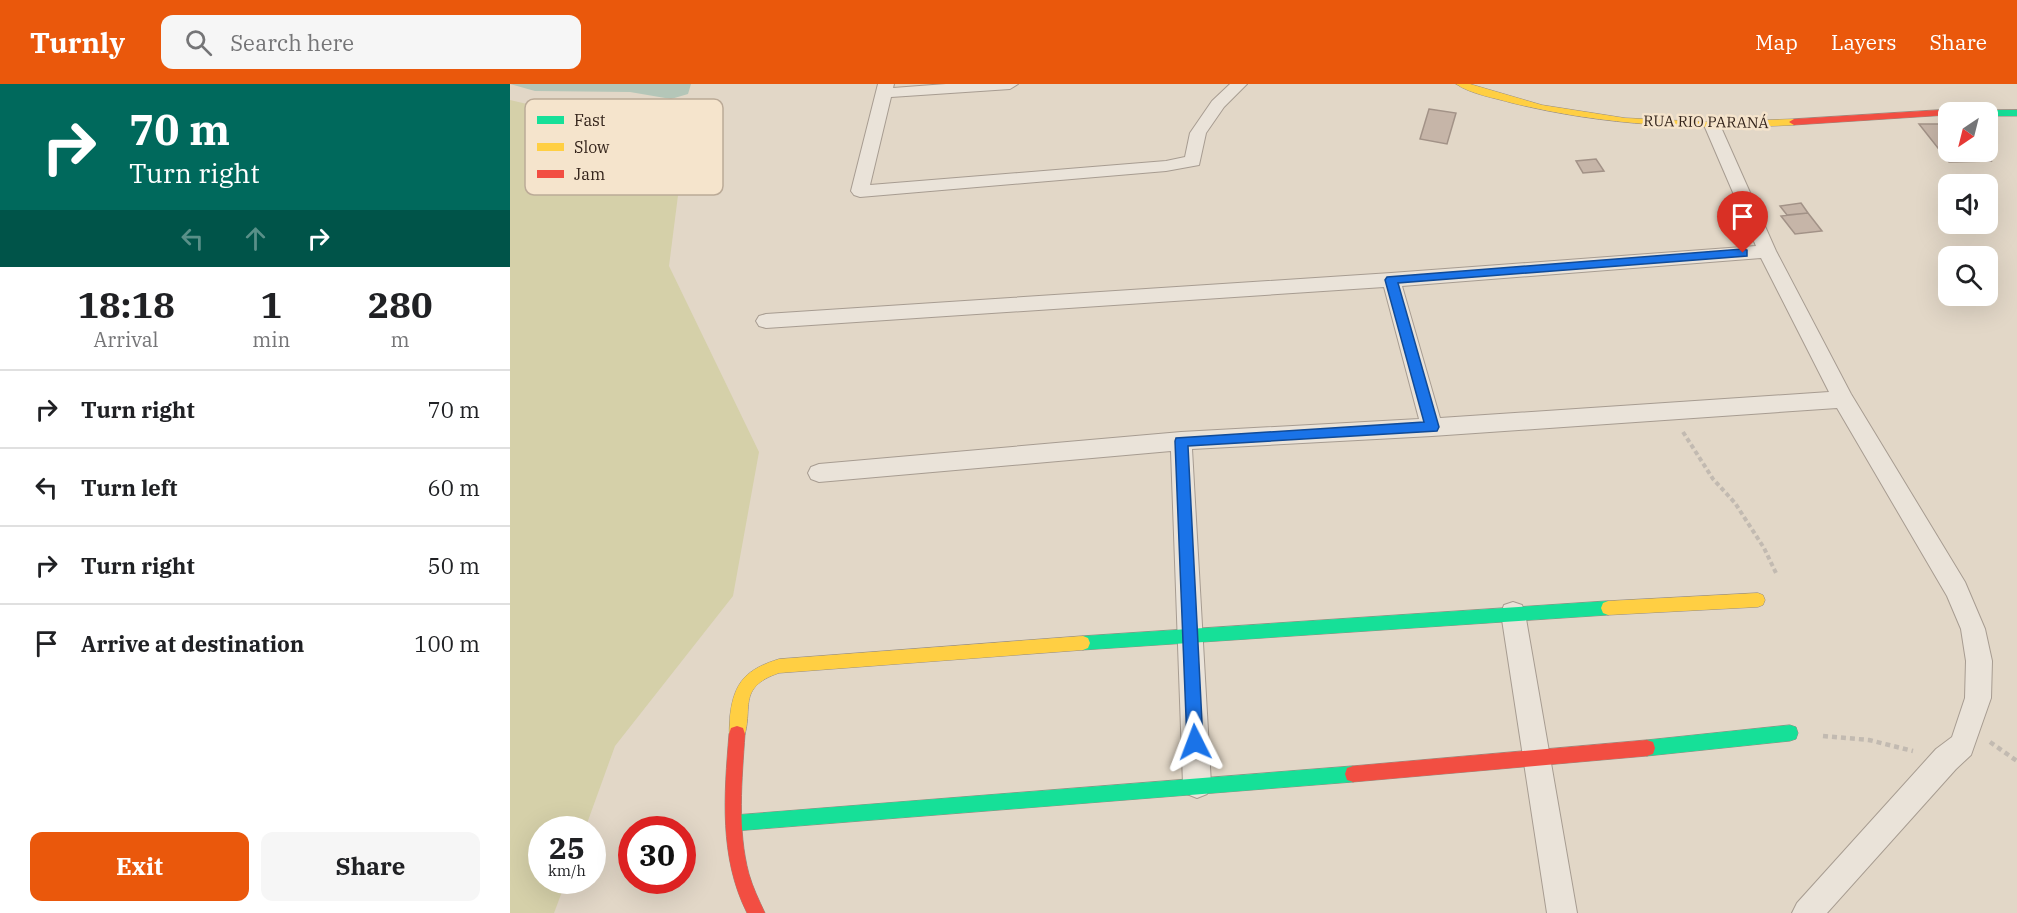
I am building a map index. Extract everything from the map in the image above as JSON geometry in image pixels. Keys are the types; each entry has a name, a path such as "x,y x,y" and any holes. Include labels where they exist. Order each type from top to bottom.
{"street":[{"path":"1010,84 886,89 860,191 1166,166 1193,161 1198,133 1218,104 1239,84"},
{"name":"RUA RIO PARANÁ","path":"1461,84 1485,94 1548,109 1639,122 1712,125 1777,123 1938,112"},
{"path":"1998,113 2017,113"},
{"path":"1712,125 1767,251 1843,399 1956,590 1972,629 1979,661 1978,699 1962,746 1946,759 1807,913"},
{"path":"766,321 1391,280 1767,251"},
{"path":"1391,280 1432,427"},
{"path":"819,472 1181,441 1432,427 1843,399"},
{"path":"1181,441 1197,784"},
{"path":"756,913 738,866 735,823 739,705 743,689 752,676 766,668 785,664 1513,613 1758,600"},
{"path":"1513,613 1562,913"},
{"path":"735,823 1197,784 1538,759 1790,733"}],"path":[{"path":"1670,411 1696,456 1735,503 1764,548 1780,583 1777,593 1772,598 1758,600"},
{"path":"1790,733 1869,740 1946,759"}],"shaded area":[{"path":"510,84 691,84 688,94 671,99 630,92 535,91"},
{"path":"510,100 525,104 525,195 678,195 669,266 759,452 733,596 615,746 590,816 528,816 528,894 561,894 554,913 510,913"}],"building":[{"path":"1429,109 1456,113 1447,144 1420,139"},
{"path":"1919,124 1938,124 1938,148"},
{"path":"1596,159 1604,171 1583,173 1576,161"},
{"path":"1801,203 1808,213 1787,215 1780,206"},
{"path":"1808,213 1822,231 1795,234 1781,216"}],"traffic: fast":[{"path":"1998,113 2017,113"},
{"path":"1083,643 1608,608"},
{"path":"1647,748 1790,733"},
{"path":"735,823 1353,774"}],"traffic: slow":[{"path":"1461,84 1542,108 1625,121 1709,125 1794,122"},
{"path":"1608,608 1758,600"},
{"path":"737,734 744,690 756,676 779,666 1083,643"}],"traffic: jam":[{"path":"1794,122 1938,113"},
{"path":"737,734 733,802 736,849 746,893 756,913"},
{"path":"1353,774 1647,748"}],"route":[{"path":"1195,742 1181,441 1432,427 1391,280 1743,253"}]}
